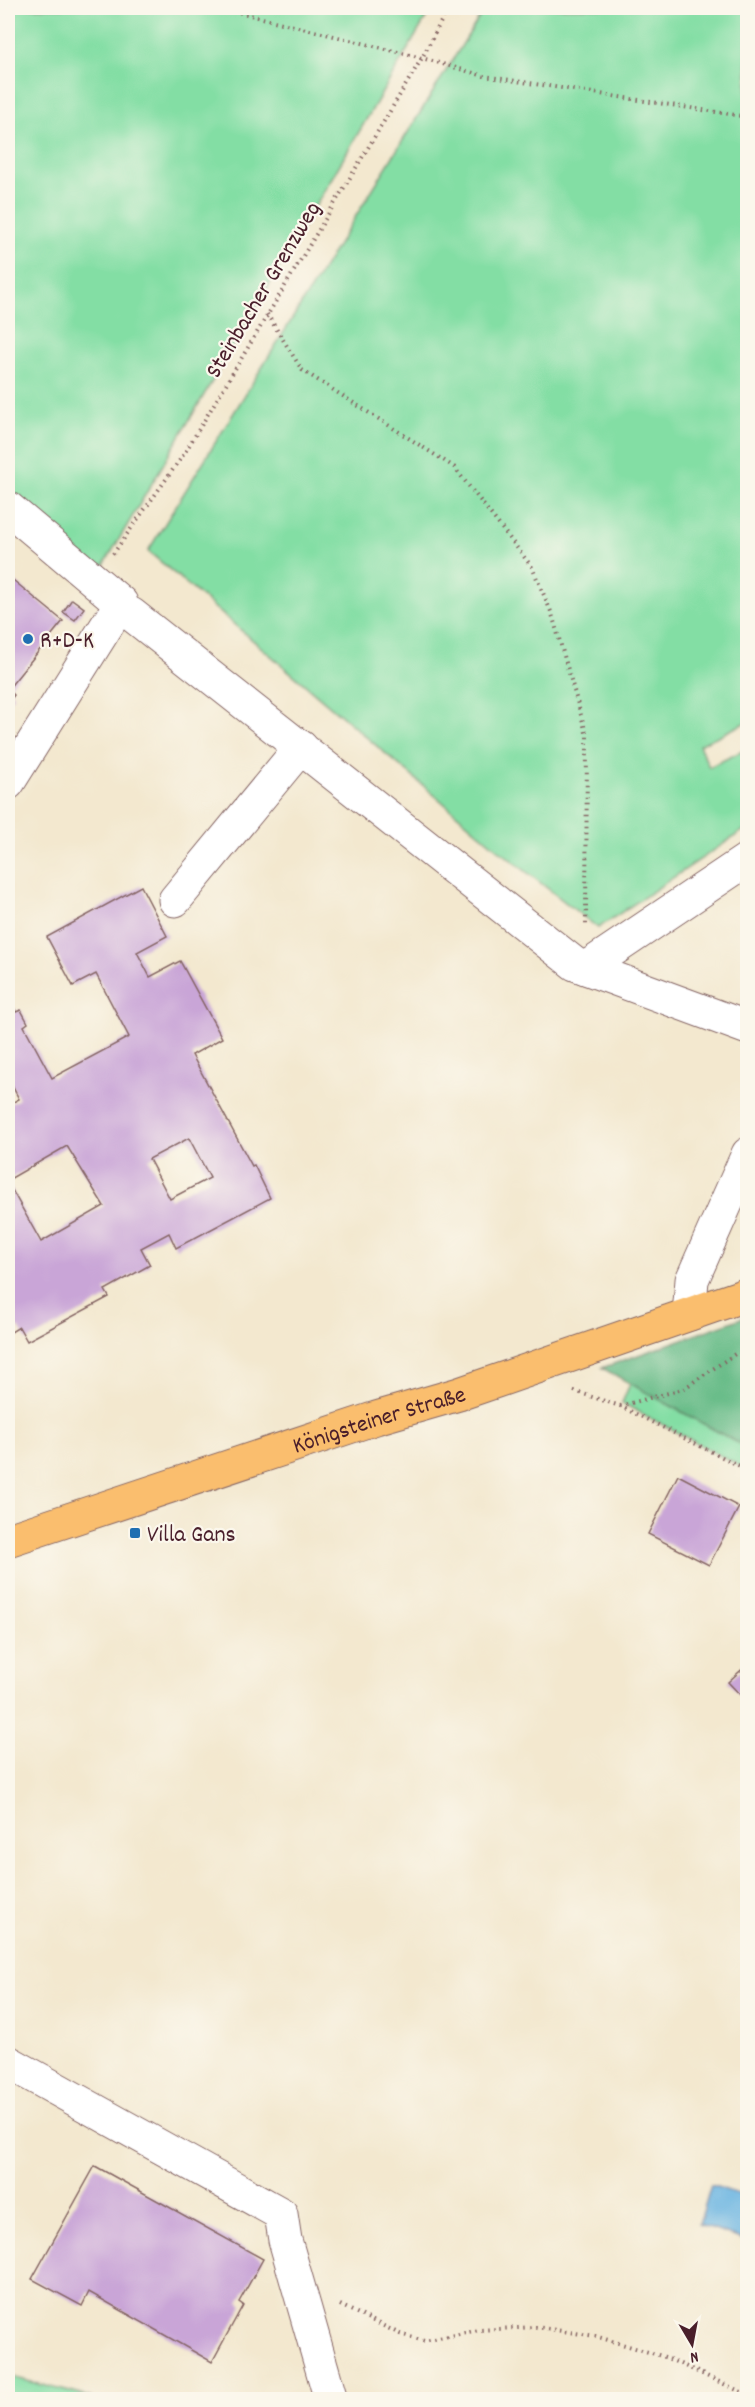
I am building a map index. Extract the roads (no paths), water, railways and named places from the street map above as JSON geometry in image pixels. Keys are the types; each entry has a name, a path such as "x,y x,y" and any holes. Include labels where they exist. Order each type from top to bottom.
{"main road":[{"name":"Königsteiner Straße","path":"8,1540 552,1374 689,1314 747,1294"}],"street":[{"path":"8,508 116,600 575,964 747,1028"},
{"path":"8,783 116,600"},
{"path":"175,900 301,747"},
{"path":"586,968 747,859"},
{"path":"689,1314 692,1281 747,1154"},
{"path":"8,2062 281,2214 285,2240 331,2400"}],"water":[{"path":"711,2185 747,2197 747,2241 699,2225"}],"place":[{"name":"R+D-K","path":"28,639"},
{"name":"Villa Gans","path":"135,1533"}]}
